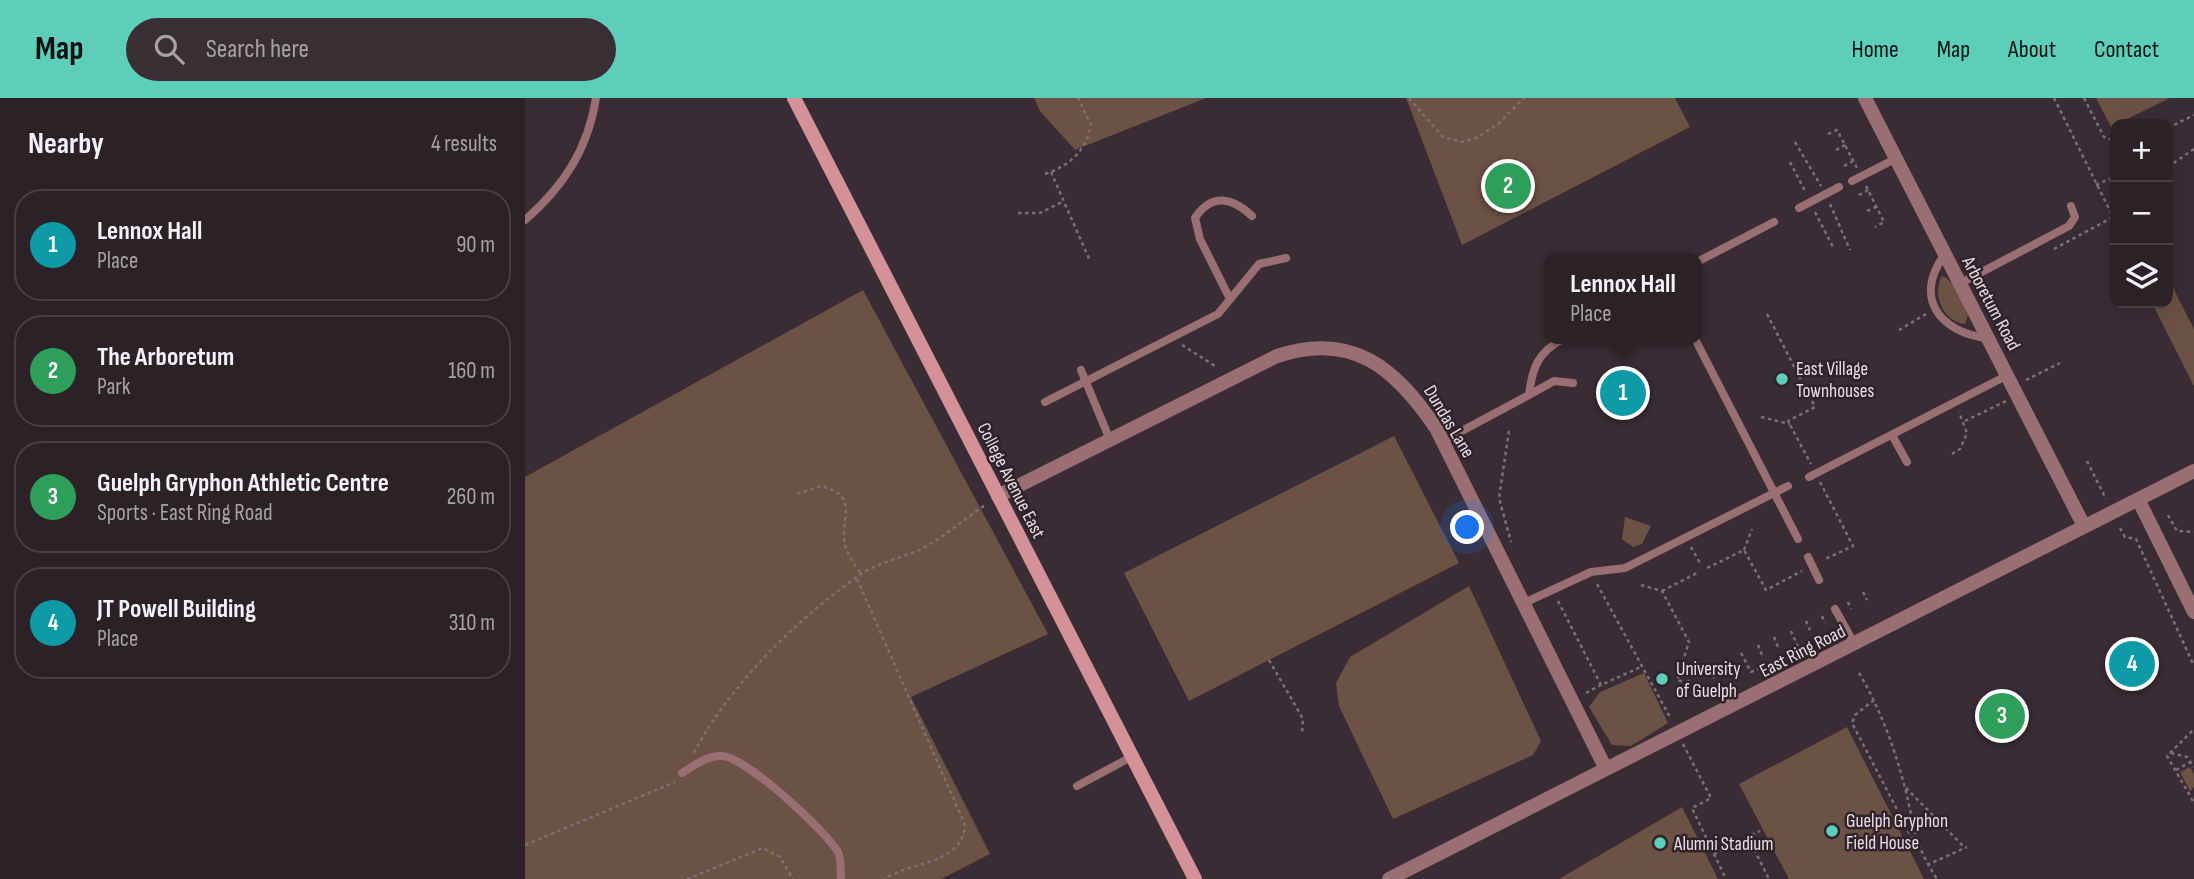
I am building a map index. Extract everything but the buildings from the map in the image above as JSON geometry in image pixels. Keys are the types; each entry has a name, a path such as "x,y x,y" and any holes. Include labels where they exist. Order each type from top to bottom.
{"street":[{"name":"College Avenue East","path":"794,98 1195,879"},
{"name":"Arboretum Road","path":"1865,98 2084,526"},
{"name":"Dundas Lane","path":"998,496 1277,356 1322,348 1363,356 1390,373 1414,396 1443,441 1606,769"},
{"name":"East Ring Road","path":"1389,879 2194,471"},
{"path":"2139,501 2194,612"}],"lane":[{"path":"525,220 553,194 575,163 590,131 596,98"},
{"path":"1852,181 1897,158"},
{"path":"1799,208 1839,187"},
{"path":"1230,297 1200,239 1195,218 1201,209 1217,199 1238,202 1252,216"},
{"path":"1961,283 2069,226 2075,217 2071,206"},
{"path":"1702,258 1774,222"},
{"path":"1945,254 1934,269 1930,284 1935,309 1957,332 1989,339"},
{"path":"1045,402 1218,314 1259,264 1286,258"},
{"path":"1529,395 1537,360 1543,351 1555,344"},
{"path":"1698,344 1798,539"},
{"path":"1081,370 1110,440"},
{"path":"1809,477 2008,375"},
{"path":"1443,441 1554,381 1573,383"},
{"path":"1892,435 1907,462"},
{"path":"1524,603 1591,572 1625,569 1788,486"},
{"path":"1808,557 1819,580"},
{"path":"1835,609 1855,645"},
{"path":"682,773 711,757 725,756 752,772 817,827 840,856 841,879"},
{"path":"1077,786 1133,756"}],"path":[{"path":"1045,174 1083,150 1091,125 1078,98"},
{"path":"1409,98 1412,105 1443,136 1462,142 1478,137 1499,123 1524,98"},
{"path":"2054,98 2110,210"},
{"path":"2084,98 2104,137 2110,139"},
{"path":"2173,126 2194,115"},
{"path":"1836,150 1845,145"},
{"path":"2173,164 2194,149"},
{"path":"1844,166 1854,161"},
{"path":"1051,172 1090,261"},
{"path":"2096,185 2110,179"},
{"path":"1859,195 1868,190"},
{"path":"1018,213 1039,213 1062,202"},
{"path":"1867,211 1876,207"},
{"path":"2054,249 2110,219"},
{"path":"1899,330 1935,309"},
{"path":"1171,338 1215,366"},
{"path":"2023,382 2060,363"},
{"path":"1964,422 2006,401"},
{"path":"1952,454 1964,441 1967,433 1955,403"},
{"path":"1761,417 1790,424"},
{"path":"2087,461 2108,502"},
{"path":"797,494 821,486 841,495 847,504 846,547 861,574"},
{"path":"525,845 667,787 682,773 713,718 797,626 861,574 923,548 998,496"},
{"path":"2168,515 2176,531 2194,532"},
{"path":"2120,528 2125,537 2136,539 2194,666"},
{"path":"1744,551 1752,529"},
{"path":"1686,537 1701,565"},
{"path":"1641,585 1662,591 1699,572"},
{"path":"857,579 965,825 961,840 952,852 884,879"},
{"path":"1662,591 1689,642 1682,664"},
{"path":"1863,592 1867,600"},
{"path":"1848,602 1851,609"},
{"path":"1822,616 1825,623"},
{"path":"1806,621 1810,630"},
{"path":"1741,653 1751,672 1799,649 1790,629"},
{"path":"1773,637 1778,647"},
{"path":"1758,645 1762,655"},
{"path":"1269,660 1303,719 1302,733"},
{"path":"1726,661 1731,672"},
{"path":"1710,669 1714,680"},
{"path":"1859,673 1875,699 1904,787 1918,849"},
{"path":"1679,675 1677,680 1688,681 1693,692"},
{"path":"1572,700 1601,685"},
{"path":"1875,699 1855,715 1852,723 1918,849 1937,879"},
{"path":"2193,801 2167,756 2194,729"},
{"path":"2171,752 2187,757 2194,767"},
{"path":"2175,771 2192,761"},
{"path":"1904,787 1966,848 1927,865"},
{"path":"1714,854 1760,831"},
{"path":"1748,837 1769,879"},
{"path":"687,879 762,848 776,853 793,879"}],"shaded area":[{"path":"1034,98 1206,98 1075,150 1040,111"},
{"path":"1406,98 1675,98 1690,127 1462,245"},
{"path":"2096,98 2170,98 2127,119 2110,119 2110,125"},
{"path":"1942,276 1951,282 1961,298 1968,315 1965,324 1951,318 1941,306 1938,291"},
{"path":"2173,288 2194,329 2194,386 2155,308 2173,308"},
{"path":"863,290 1048,634 911,697 990,854 941,879 525,879 525,477"},
{"path":"1394,436 1459,563 1189,701 1124,573"},
{"path":"1625,517 1651,526 1642,544 1633,547 1622,539"},
{"path":"1469,586 1541,741 1533,755 1393,819 1339,706 1336,683 1350,657"},
{"path":"1644,673 1668,723 1631,746 1612,745 1589,707 1600,692"},
{"name":"Guelph Gryphon Field House","path":"1847,727 1924,879 1789,879 1739,784"},
{"path":"2190,767 2194,774 2194,787 2190,791 2180,772"},
{"name":"Alumni Stadium","path":"1682,807 1718,879 1559,879"}],"place":[{"name":"The Arboretum","path":"1508,186"},
{"name":"East Village Townhouses","path":"1782,379"},
{"name":"Lennox Hall","path":"1623,393"},
{"name":"JT Powell Building","path":"2132,664"},
{"name":"University of Guelph","path":"1662,679"},
{"name":"Guelph Gryphon Athletic Centre","path":"2002,716"},
{"name":"Guelph Gryphon Field House","path":"1832,831"},
{"name":"Alumni Stadium","path":"1660,843"}]}
